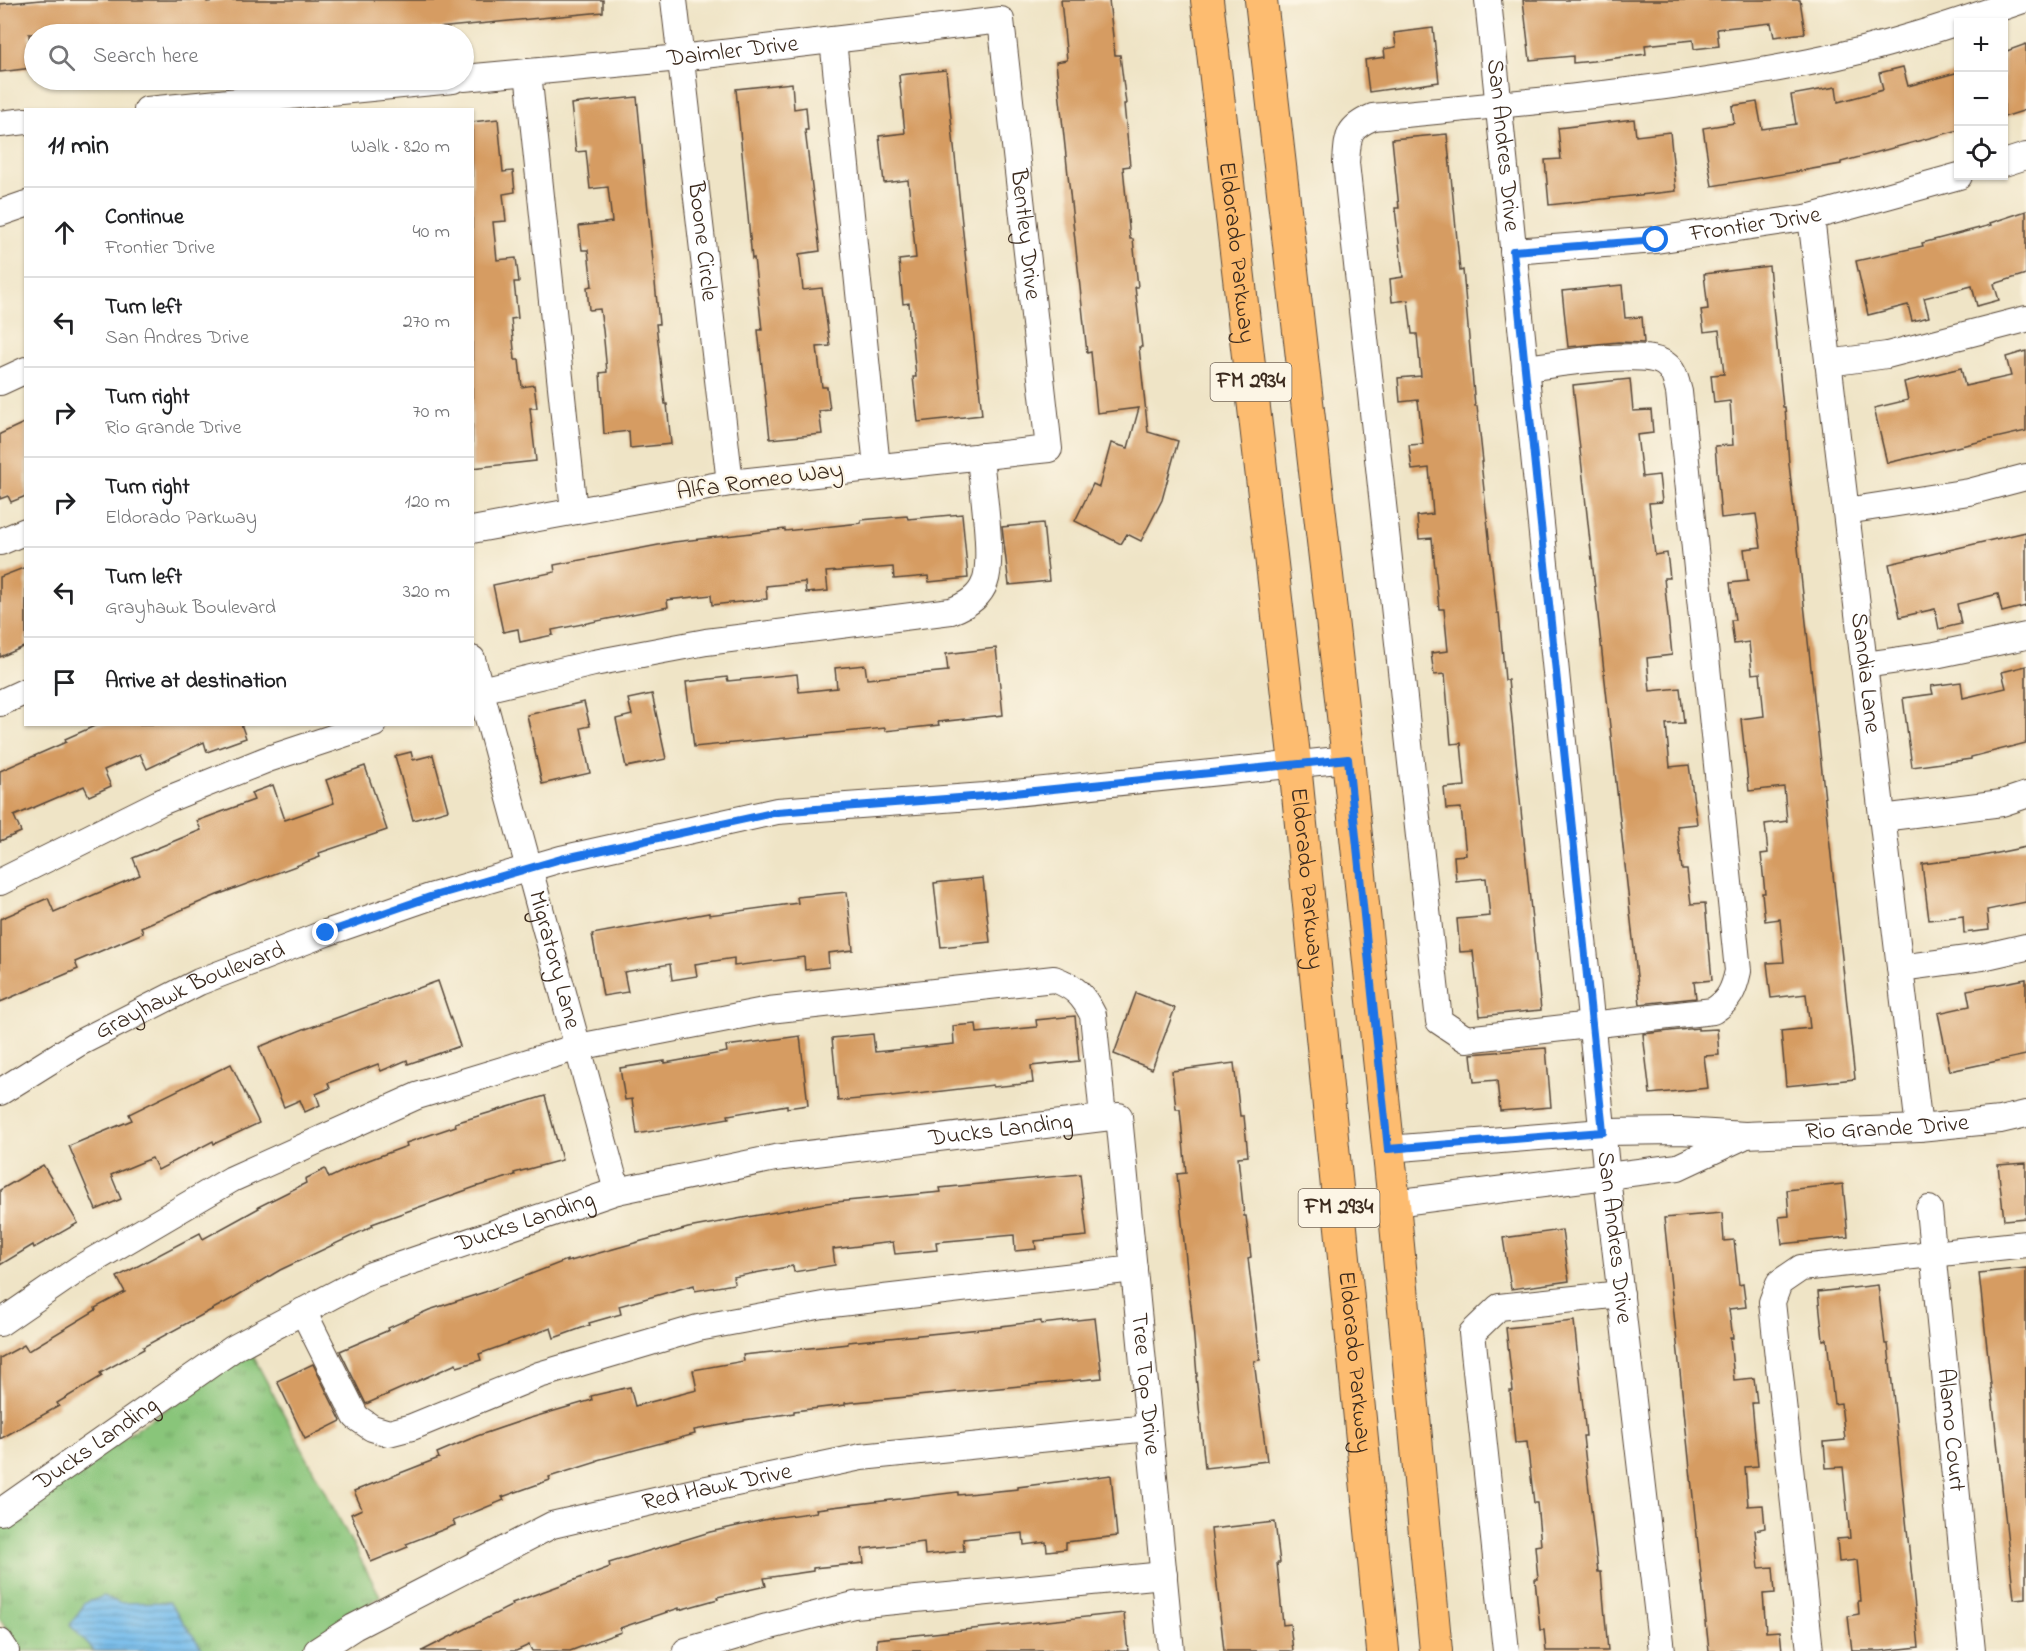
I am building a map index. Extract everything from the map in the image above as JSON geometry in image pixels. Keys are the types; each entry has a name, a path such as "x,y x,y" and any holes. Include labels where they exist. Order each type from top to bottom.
{"main road":[{"name":"Eldorado Parkway","path":"1207,0 1295,764 1383,1651"},
{"name":"FM 2934","path":"1261,0 1348,759 1394,1203 1436,1651"}],"street":[{"name":"Boone Circle","path":"674,0 730,483"},
{"name":"San Andres Drive","path":"1488,0 1607,1177 1662,1651"},
{"path":"1525,368 1636,356 1664,363 1674,374 1679,392 1738,971 1734,989 1724,1004 1713,1011 1466,1039 1439,1021 1346,163 1350,134 1356,124 1373,117 1692,82 1811,62 1938,29 2023,0"},
{"name":"Daimler Drive","path":"474,77 680,58 1000,20"},
{"name":"Bentley Drive","path":"1000,20 1049,449"},
{"path":"833,40 877,467"},
{"path":"528,72 574,511"},
{"path":"186,108 381,98 413,90"},
{"path":"0,124 24,121"},
{"path":"2008,162 2026,156"},
{"name":"Frontier Drive","path":"1513,251 1656,240 1811,217 1954,177"},
{"path":"0,213 24,205"},
{"name":"Sandia Lane","path":"1811,217 1919,1128"},
{"path":"1828,363 1887,355 2026,319"},
{"path":"0,382 24,371"},
{"name":"Alfa Romeo Way","path":"474,530 730,483 1049,449"},
{"path":"477,691 594,663 706,642 951,611 965,606 979,593 986,582 988,556 980,456"},
{"path":"1846,511 1969,492 2026,477"},
{"path":"0,542 24,532"},
{"path":"1864,665 1935,655 2026,636"},
{"name":"Migratory Lane","path":"474,672 477,691 529,869 617,1191"},
{"path":"0,703 24,692"},
{"path":"0,882 161,802 268,759 368,726"},
{"name":"Grayhawk Boulevard","path":"0,1092 77,1044 199,982 326,933 430,897 561,859 777,812 985,796 1348,759"},
{"path":"1882,818 2002,803 2026,795"},
{"path":"1900,968 1982,957 2026,947"},
{"name":"Tree Top Drive","path":"0,1323 80,1268 232,1179 417,1096 578,1047 768,1010 1054,979 1070,985 1085,1001 1093,1015 1111,1117 1134,1269 1171,1651"},
{"name":"Rio Grande Drive","path":"1388,1149 1603,1132 1680,1131 1745,1135 1919,1128 2000,1120 2026,1114"},
{"name":"Ducks Landing","path":"0,1512 234,1348 371,1275 617,1191 775,1158 1111,1117"},
{"name":"Rio Grande Drive","path":"1394,1203 1678,1167 1745,1135"},
{"name":"Alamo Court","path":"1929,1209 1972,1651"},
{"path":"1810,1651 1772,1302 1779,1283 1801,1269 2026,1244"},
{"path":"303,1311 356,1417 372,1428 389,1433 412,1427 539,1375 698,1328 823,1305 1134,1269"},
{"path":"1506,1651 1472,1333 1499,1307 1621,1294"},
{"name":"Red Hawk Drive","path":"317,1651 354,1627 552,1525 706,1489 861,1457 1149,1428"},
{"path":"686,1651 854,1605 1164,1575"},
{"path":"0,1642 6,1651"}],"green space":[{"path":"251,1352 380,1596 299,1651 21,1651 0,1619 0,1521"}],"water":[{"path":"104,1596 119,1603 169,1602 204,1651 94,1651 70,1625 85,1603"}],"building":[{"path":"41,0 206,0 207,2 225,0 603,0 603,12 474,24 24,24 24,69 0,72 0,4"},
{"path":"1061,0 1109,0 1115,55 1120,55 1126,104 1124,104 1130,166 1123,167 1130,239 1133,239 1138,287 1135,287 1142,347 1139,347 1148,432 1178,441 1162,500 1141,541 1127,534 1121,544 1075,521 1093,484 1099,487 1111,443 1128,448 1139,408 1097,413 1091,352 1087,353 1056,62 1067,60"},
{"path":"1523,0 1800,0 1805,33 1774,37 1771,23 1717,29 1719,46 1694,49 1693,40 1645,45 1646,54 1593,61 1573,63 1573,56 1530,60"},
{"path":"1433,28 1439,82 1369,92 1365,60 1385,57 1384,49 1396,47 1394,33"},
{"path":"2026,44 2026,110 2008,116 2008,72 2008,51"},
{"path":"1903,67 1908,86 1954,73 1954,131 1841,162 1841,164 1712,186 1703,128 1734,123 1732,106 1757,102 1762,129 1796,124 1791,95 1836,87 1838,102 1883,90 1879,73"},
{"path":"946,70 982,415 918,422 909,303 903,304 899,260 916,258 908,180 884,183 879,136 905,133 899,75"},
{"path":"792,83 794,109 806,107 808,130 805,130 820,251 799,254 803,290 822,288 830,346 817,347 822,387 827,387 830,410 819,411 822,434 770,439 758,330 762,330 754,258 752,259 736,89"},
{"path":"637,97 659,324 656,324 671,444 630,448 629,431 604,434 600,373 607,372 603,330 600,309 589,310 587,287 592,286 588,250 582,250 579,226 612,222 608,187 590,189 586,151 576,152 571,104"},
{"path":"498,119 503,172 513,171 515,192 503,194 506,221 493,222 497,260 516,258 519,282 514,282 518,318 511,319 515,360 519,360 522,387 534,385 537,408 530,408 536,461 474,468 474,122"},
{"path":"1634,119 1636,136 1670,132 1676,191 1549,205 1545,160 1561,159 1558,128"},
{"path":"1447,134 1497,613 1499,613 1505,680 1508,680 1541,1010 1480,1016 1473,951 1460,952 1457,919 1490,916 1486,878 1456,881 1454,856 1466,855 1461,808 1446,809 1444,788 1465,786 1461,743 1451,744 1445,674 1434,675 1431,653 1448,651 1444,609 1439,609 1432,538 1419,539 1417,516 1433,514 1429,468 1412,470 1409,445 1423,444 1418,400 1400,402 1398,378 1421,376 1417,334 1412,334 1408,300 1392,302 1390,279 1403,277 1395,208 1399,208 1392,139"},
{"path":"2026,211 2026,274 1994,284 1999,300 1977,306 1972,286 1924,298 1929,317 1912,321 1908,305 1868,315 1856,261 1923,246 1922,243 1991,225 1990,223"},
{"path":"1769,266 1855,1079 1786,1086 1781,1031 1810,1028 1806,994 1771,998 1767,963 1784,962 1780,919 1765,921 1761,854 1768,853 1765,824 1787,821 1784,787 1749,791 1741,719 1764,716 1760,673 1752,674 1749,642 1734,644 1731,620 1735,620 1730,583 1748,581 1744,549 1761,547 1756,514 1721,518 1715,446 1733,445 1730,401 1714,403 1711,375 1724,374 1719,330 1704,332 1701,310 1708,309 1704,274"},
{"path":"1622,285 1625,318 1642,317 1644,343 1618,342 1568,347 1562,291"},
{"path":"2026,351 2026,431 1887,463 1874,408 1908,400 1904,382 1961,368 1965,386 2011,376 2006,357"},
{"path":"1630,379 1633,411 1651,410 1653,433 1637,435 1642,477 1659,475 1662,502 1649,503 1655,555 1667,553 1670,578 1664,578 1672,655 1647,658 1650,691 1680,688 1684,723 1666,724 1670,767 1689,765 1697,824 1677,826 1682,870 1687,870 1691,904 1705,903 1712,980 1694,982 1696,998 1640,1004 1573,385"},
{"path":"24,423 24,497 11,502 8,496 0,499 0,434"},
{"path":"962,514 968,578 929,582 928,576 894,579 893,567 826,572 828,591 806,593 805,582 766,586 767,599 712,605 711,595 667,600 668,607 552,630 553,635 520,642 518,629 503,632 493,585 555,572 554,565 674,542 861,523 861,520"},
{"path":"1043,523 1049,581 1009,585 1002,527"},
{"path":"2026,532 2026,606 2002,612 1998,594 1957,604 1961,624 1939,629 1935,609 1900,617 1889,564"},
{"path":"24,568 24,647 0,657 0,577"},
{"path":"996,648 1003,715 885,731 885,728 694,747 686,682 727,677 728,681 797,674 799,692 837,688 835,668 865,665 867,679 948,671 946,654"},
{"path":"2026,666 2026,743 1971,757 1971,759 1912,767 1903,698 1933,694 1931,686 1961,682 1963,698 2006,688 2002,672"},
{"path":"652,694 666,759 626,767 616,719 632,715 628,699"},
{"path":"584,702 590,726 581,728 590,773 542,784 527,715"},
{"path":"94,726 242,726 246,738 207,752 204,742 147,769 140,754 104,770 111,786 89,796 84,786 14,816 21,832 0,841 0,771 66,742 65,739"},
{"path":"411,752 413,760 433,755 448,810 413,820 395,756"},
{"path":"365,766 387,830 319,853 320,857 217,895 141,927 143,933 75,962 78,969 0,1002 0,919 48,898 54,912 140,875 133,858 201,830 197,821 254,800 251,793 273,785 285,820 334,803 326,780"},
{"path":"2026,847 2026,902 1987,910 1989,930 1964,933 1963,916 1929,920 1922,864 1978,857"},
{"path":"983,878 990,942 941,947 934,883"},
{"path":"847,892 853,950 828,953 829,967 805,970 804,957 734,966 734,958 695,964 697,976 672,980 670,964 624,972 628,992 603,996 592,934 709,913 709,915 798,903 797,897"},
{"path":"2026,979 2026,1055 1950,1071 1938,1013 1970,1006 1967,990"},
{"path":"438,981 460,1046 408,1064 407,1060 381,1071 378,1064 328,1083 330,1088 316,1094 320,1105 305,1112 300,1100 284,1107 259,1047"},
{"path":"1136,993 1175,1008 1152,1069 1114,1054"},
{"path":"1075,1016 1079,1061 1031,1066 1033,1083 838,1101 832,1038 873,1034 875,1052 954,1044 953,1026 976,1024 977,1033 1037,1027 1036,1020"},
{"path":"1698,1028 1698,1030 1717,1029 1719,1055 1704,1056 1708,1088 1650,1094 1643,1034"},
{"path":"800,1036 808,1105 787,1108 787,1105 728,1115 729,1118 637,1134 632,1099 625,1100 620,1068 727,1052 726,1046"},
{"path":"1546,1048 1551,1107 1500,1111 1497,1080 1474,1082 1471,1054"},
{"path":"1234,1063 1240,1116 1244,1116 1248,1156 1238,1157 1251,1257 1248,1258 1260,1360 1254,1361 1267,1461 1205,1468 1177,1174 1186,1173 1180,1109 1176,1109 1172,1071"},
{"path":"231,1064 259,1123 214,1144 213,1141 158,1170 152,1158 111,1175 121,1199 96,1210 69,1146 132,1120 129,1114"},
{"path":"545,1096 562,1160 514,1173 515,1175 372,1224 373,1226 280,1270 143,1347 144,1349 100,1373 102,1376 57,1403 59,1406 0,1439 0,1358 24,1345 28,1351 96,1310 95,1308 125,1292 117,1277 200,1233 203,1239 258,1207 306,1183 305,1179 325,1169 329,1178 358,1164 407,1146 406,1143 456,1126 455,1123"},
{"path":"2026,1163 2026,1218 2004,1220 1998,1165"},
{"path":"43,1165 78,1223 34,1248 33,1245 0,1265 0,1190"},
{"path":"1080,1174 1087,1236 1035,1241 1036,1249 1015,1251 1014,1235 936,1242 937,1250 895,1254 893,1242 833,1249 835,1265 794,1272 793,1266 733,1277 734,1284 695,1291 694,1285 619,1306 621,1314 589,1323 590,1325 554,1338 551,1328 479,1354 481,1360 457,1367 456,1364 366,1404 340,1351 429,1310 485,1292 567,1260 567,1262 688,1228 825,1203 941,1192 940,1188"},
{"path":"1843,1184 1848,1237 1782,1244 1779,1217 1789,1216 1787,1190"},
{"path":"1722,1213 1724,1241 1734,1240 1739,1285 1743,1284 1746,1307 1729,1309 1733,1338 1730,1338 1734,1380 1754,1378 1757,1403 1752,1403 1758,1466 1745,1467 1748,1506 1763,1505 1765,1528 1755,1530 1759,1568 1773,1567 1775,1593 1763,1594 1766,1632 1780,1631 1782,1651 1709,1651 1664,1218"},
{"path":"1562,1230 1569,1281 1511,1289 1503,1238"},
{"path":"2026,1268 2026,1598 2014,1599 1979,1273"},
{"path":"1878,1285 1885,1344 1888,1344 1919,1647 1852,1651 1848,1616 1859,1614 1858,1601 1861,1601 1857,1560 1839,1562 1837,1539 1850,1538 1843,1467 1826,1468 1824,1442 1845,1440 1841,1403 1834,1404 1827,1339 1823,1340 1818,1292"},
{"path":"1095,1318 1102,1378 845,1403 845,1405 794,1411 794,1413 694,1430 695,1434 597,1460 597,1462 549,1477 550,1480 502,1497 504,1500 453,1521 455,1525 406,1544 408,1547 371,1562 351,1514 362,1509 354,1491 439,1458 437,1453 477,1436 592,1400 591,1396 630,1387 635,1406 697,1390 693,1370 744,1361 743,1355 1041,1321 1041,1324"},
{"path":"1574,1321 1586,1436 1583,1436 1598,1572 1601,1572 1608,1651 1546,1651 1544,1630 1540,1630 1535,1579 1538,1579 1535,1546 1541,1545 1537,1503 1534,1503 1527,1442 1515,1443 1510,1391 1513,1391 1506,1328"},
{"path":"313,1364 341,1421 305,1439 277,1381"},
{"path":"1111,1475 1117,1536 1066,1542 1066,1549 1047,1551 1046,1542 1024,1545 1023,1533 963,1539 964,1551 925,1555 924,1542 862,1549 864,1563 813,1568 813,1571 764,1578 766,1586 717,1597 718,1599 679,1610 679,1608 620,1628 621,1632 570,1651 532,1651 529,1645 516,1651 422,1651 513,1605 512,1603 610,1567 609,1563 710,1532 773,1518 817,1512 816,1509 958,1492 958,1495 1018,1489 1018,1487"},
{"path":"1275,1522 1280,1563 1277,1563 1283,1625 1290,1624 1293,1651 1224,1651 1211,1529"},
{"path":"1124,1613 1128,1651 877,1651 877,1639"}],"route":[{"path":"326,933 430,897 561,859 777,812 985,796 1348,759 1388,1149 1603,1132 1513,251 1656,240"}]}
